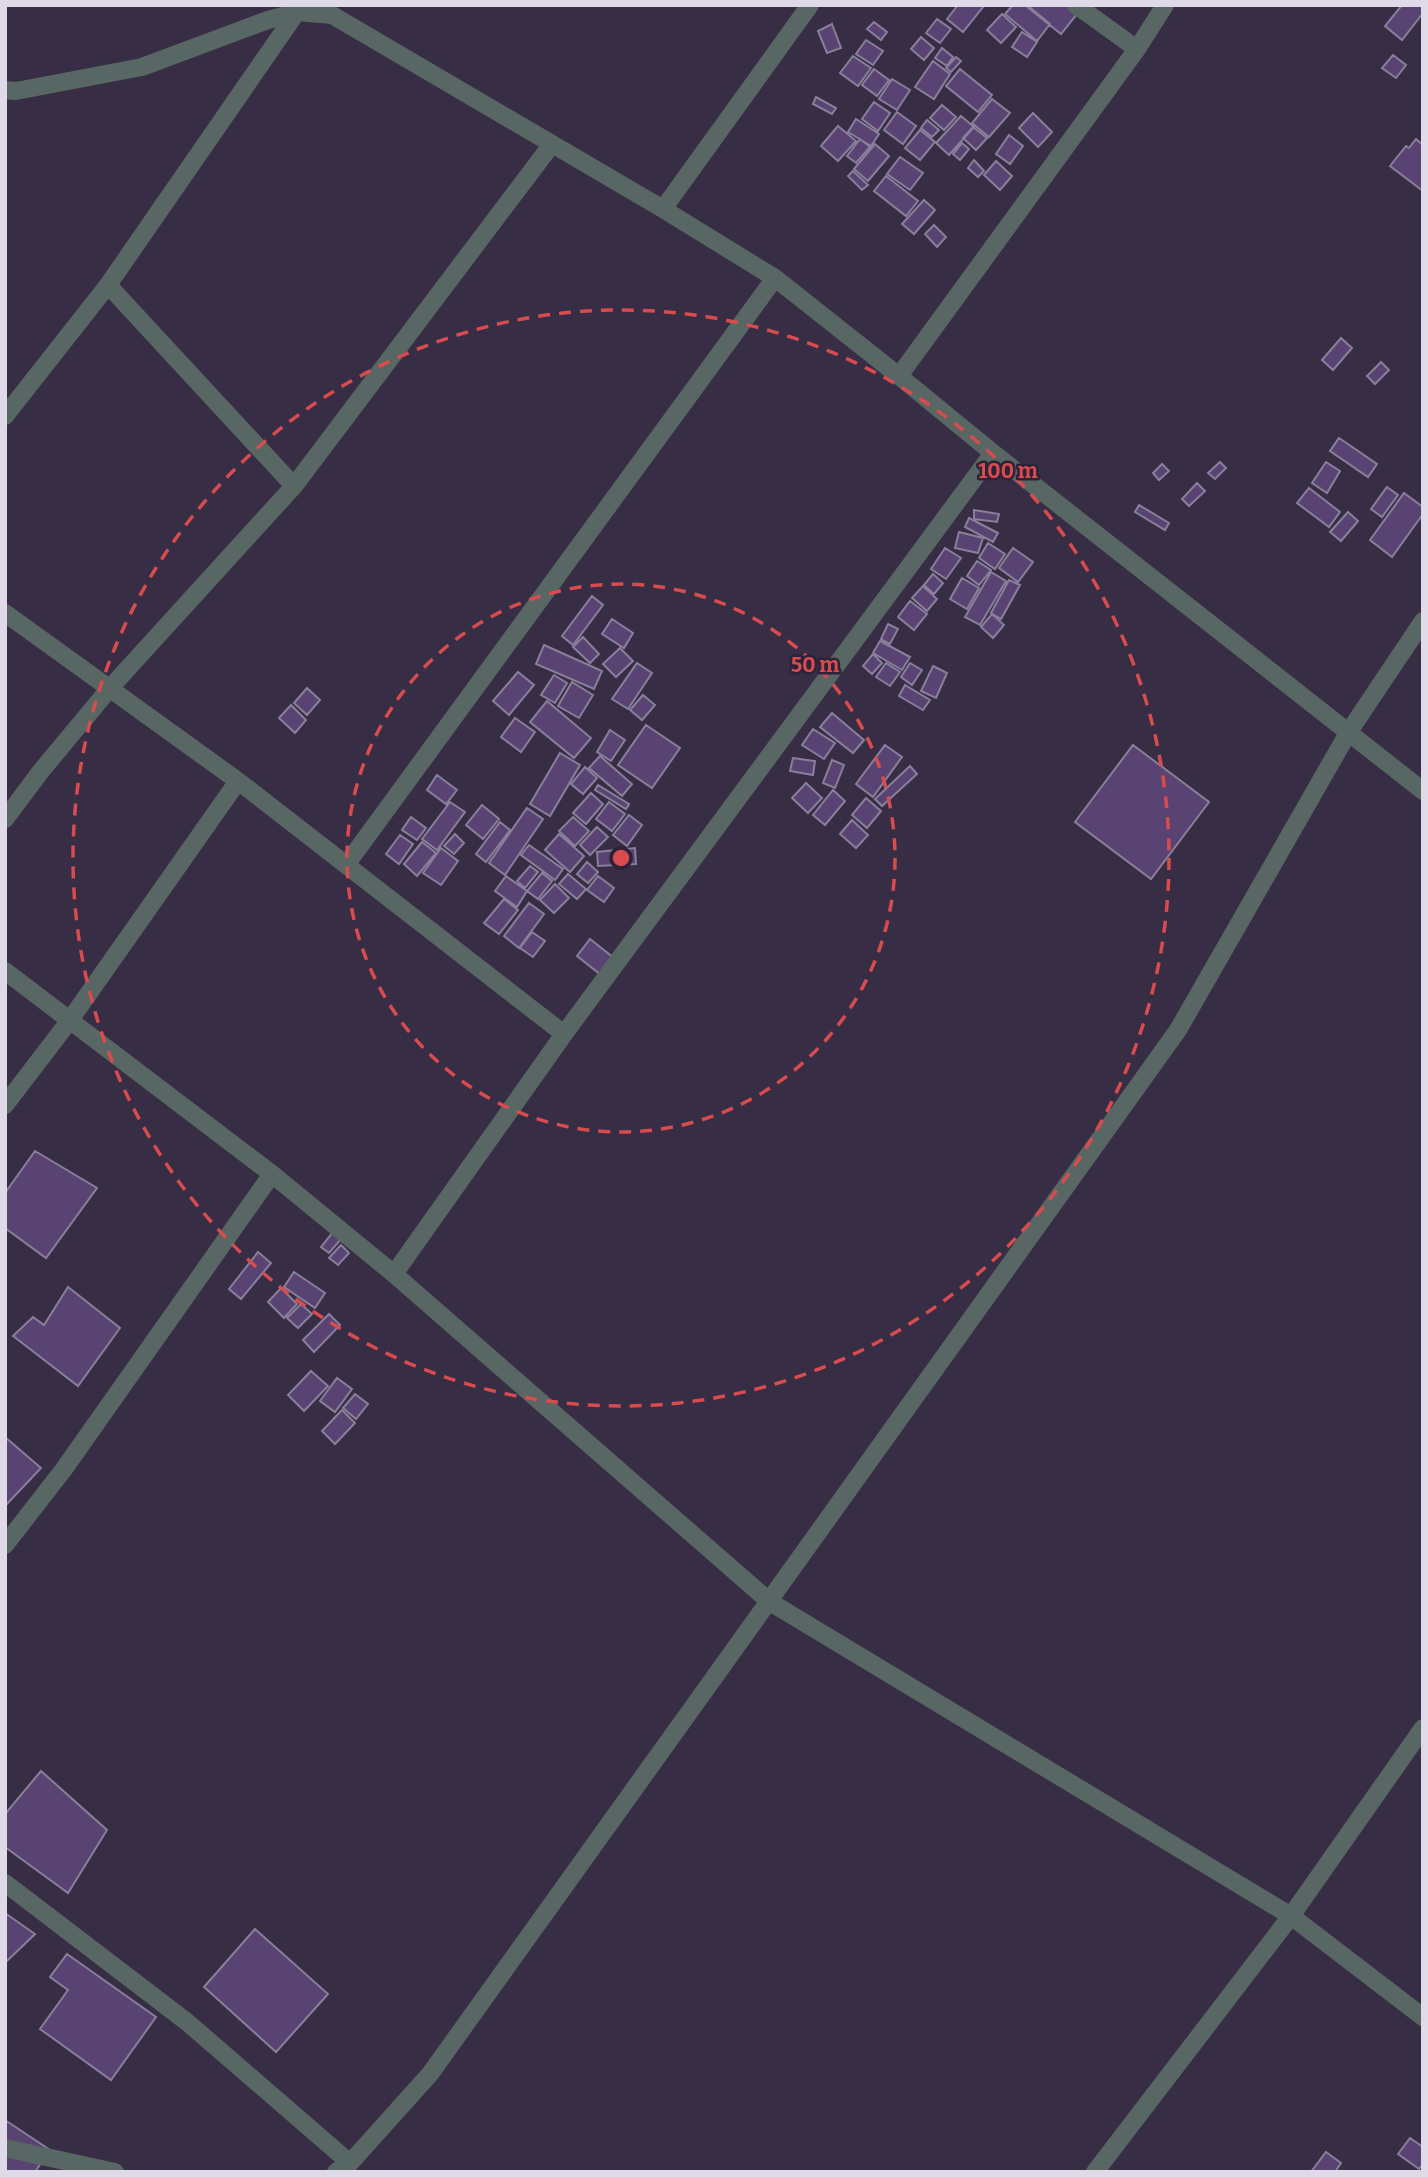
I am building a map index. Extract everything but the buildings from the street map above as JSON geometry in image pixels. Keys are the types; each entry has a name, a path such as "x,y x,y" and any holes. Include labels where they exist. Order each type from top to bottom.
{"street":[{"path":"663,209 810,5"},
{"path":"1076,5 1137,48"},
{"path":"899,376 1137,48 1165,5"},
{"path":"5,90 16,91 142,67 299,9 332,15 663,209 775,278 1423,791"},
{"path":"5,416 108,285 299,9"},
{"path":"5,819 110,688 294,486 552,144"},
{"path":"346,865 775,278"},
{"path":"108,285 294,486"},
{"path":"394,1274 564,1034 993,453"},
{"path":"5,613 238,781 564,1034"},
{"path":"5,1883 187,2022 343,2167 430,2074 1178,1030 1348,733 1423,621"},
{"path":"5,1105 70,1020 238,781"},
{"path":"5,971 272,1174 394,1274 770,1602 1291,1916 1423,2018"},
{"path":"5,1545 64,1469 272,1174"},
{"path":"1095,2172 1291,1916 1423,1728"},
{"path":"5,2148 115,2172"}]}
